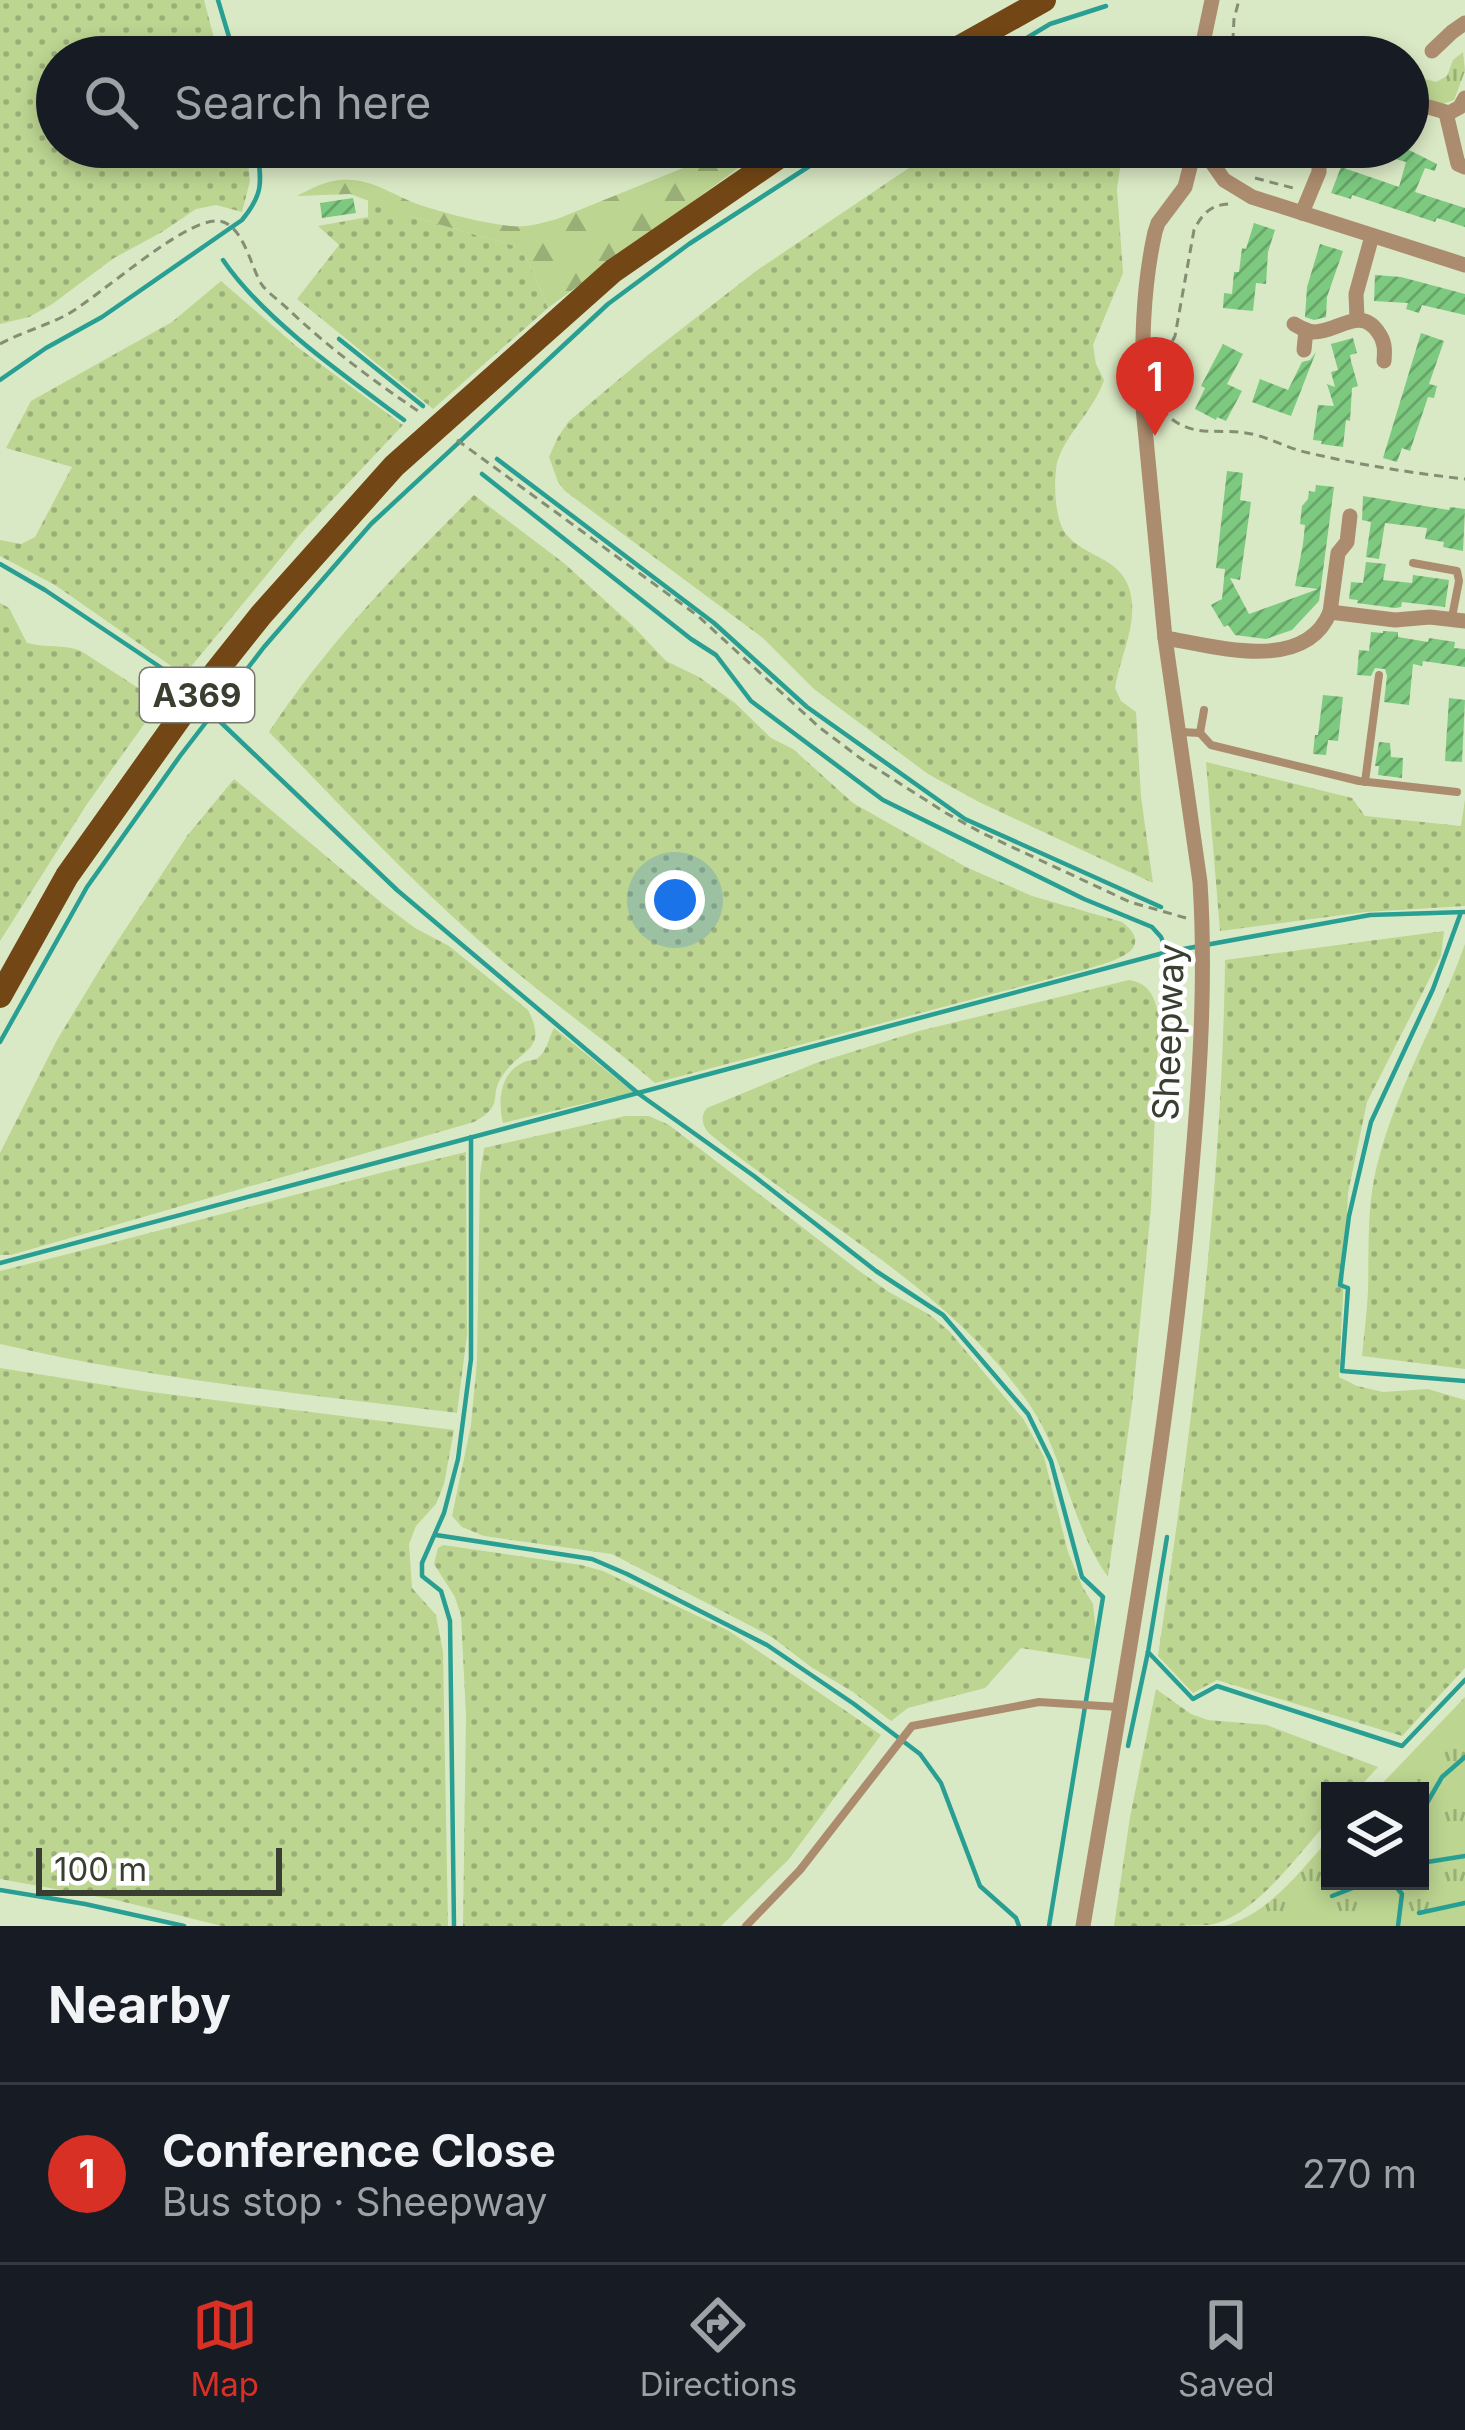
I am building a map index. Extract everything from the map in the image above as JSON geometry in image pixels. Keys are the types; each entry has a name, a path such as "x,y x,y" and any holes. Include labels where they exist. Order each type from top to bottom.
{"main road":[{"path":"980,36 1044,0"},
{"name":"A369","path":"0,996 67,876 183,712 261,615 394,466 445,432 614,271 763,168"}],"street":[{"path":"1198,0 1203,36"},
{"path":"1205,36 1212,0"},
{"path":"1432,51 1465,23"},
{"path":"1429,107 1446,112 1460,107 1465,98"},
{"path":"1446,112 1458,164 1465,167"},
{"name":"Sheepway","path":"1083,1926 1168,1402 1196,1111 1203,922 1165,638 1143,406 1142,331 1158,223 1193,168"},
{"path":"1215,168 1224,180 1266,202 1465,265"},
{"path":"1302,213 1320,168"},
{"path":"1357,318 1359,276 1372,236"},
{"path":"1304,350 1300,327 1320,331 1357,318 1378,331 1384,342 1384,361"},
{"path":"1165,638 1255,652 1295,646 1315,634 1330,612 1338,554 1354,543 1350,516"},
{"path":"1330,612 1395,620 1461,617"}],"lane":[{"path":"1413,563 1457,571 1461,617"},
{"path":"1365,782 1379,675"},
{"path":"1359,698 1376,700"},
{"path":"1200,733 1204,710"},
{"path":"1179,732 1200,733 1211,745 1365,782 1457,792"},
{"path":"746,1926 800,1870 908,1730 924,1722 1040,1702 1120,1707"}],"path":[{"path":"1232,36 1239,0"},
{"path":"1248,176 1311,194"},
{"path":"1157,376 1175,336 1200,218 1213,206 1230,203 1262,212 1266,202"},
{"path":"0,344 69,313 194,228 212,220 227,223 254,262 262,284 350,362 698,616 819,727 860,758 982,833 1130,902 1203,922"},
{"path":"1143,406 1159,406 1172,421 1198,432 1243,433 1362,465 1465,479"}],"green space":[{"path":"0,0 204,0 213,36 36,36 36,168 248,168 242,212 216,205 196,209 114,258 51,305 0,324"},
{"path":"1463,52 1465,71 1454,100 1440,105 1429,102 1429,80 1447,76 1453,60"},
{"path":"683,168 738,168 548,308 527,259 515,246 350,194 297,196 329,182 351,180 453,215 500,225 528,226 557,219"},
{"path":"909,168 1120,168 1123,273 1093,345 1104,380 1058,459 1055,494 1066,534 1109,563 1129,588 1131,626 1115,688 1121,701 1136,712 1153,883 928,774 814,689 763,638 558,482 549,457 569,421 756,271"},
{"path":"368,199 515,246 527,259 548,308 433,409 297,299 339,245 318,226 368,217"},
{"path":"221,281 296,346 403,425 302,532 184,675 55,585 0,556 0,540 21,544 35,537 72,467 6,448 31,401 172,322"},
{"path":"474,495 565,564 666,661 735,703 853,803 966,867 1032,896 1122,922 1132,932 1133,948 1087,969 655,1083 474,936 269,732 340,638"},
{"path":"0,603 9,608 27,643 81,651 160,702 87,804 0,941"},
{"path":"1206,762 1352,798 1365,816 1461,826 1465,799 1465,906 1366,912 1220,931"},
{"path":"234,779 383,904 449,946 528,1010 534,1041 503,1075 490,1110 474,1122 0,1255 0,1153 57,1040 111,951 187,836"},
{"path":"1444,931 1441,956 1367,1102 1348,1193 1339,1377 1383,1392 1428,1389 1465,1400 1465,1668 1402,1736 1217,1680 1193,1693 1158,1656 1203,1309 1218,1135 1225,960"},
{"path":"1465,944 1465,1369 1362,1356 1374,1179 1403,1089"},
{"path":"1129,980 1150,993 1159,1017 1151,1208 1132,1405 1108,1577 1085,1535 1040,1422 995,1360 920,1290 711,1135 703,1119 707,1108 816,1063 919,1031"},
{"path":"554,1028 633,1092 503,1123 501,1097 509,1073 541,1055"},
{"path":"625,1116 649,1116 669,1125 858,1270 949,1331 1024,1420 1044,1457 1068,1552 1093,1604 1096,1633 1090,1659 1021,1648 985,1688 908,1708 891,1721 772,1637 612,1554 484,1536 462,1527 452,1516 471,1425 477,1361 484,1148"},
{"path":"466,1152 467,1335 457,1413 170,1376 0,1344 0,1271"},
{"path":"0,1368 454,1430 444,1484 409,1544 412,1588 436,1615 443,1652 448,1926 222,1926 0,1879"},
{"path":"443,1545 603,1571 729,1631 881,1735 789,1859 721,1926 463,1926 466,1715 461,1616 434,1564"},
{"path":"1156,1689 1208,1720 1267,1725 1378,1767 1364,1782 1321,1782 1321,1829 1260,1897 1227,1920 1210,1925 1114,1926"},
{"path":"1465,1697 1465,1926 1224,1926 1269,1902 1321,1848 1321,1890 1429,1890 1429,1782 1384,1782"}],"building":[{"path":"1341,168 1399,187 1404,168 1425,168 1415,192 1465,208 1465,227 1331,193"},
{"path":"353,198 356,213 322,218 320,203"},
{"path":"1254,223 1275,230 1266,284 1256,283 1253,311 1223,308 1224,293 1232,294 1234,272 1239,272 1242,248 1246,249"},
{"path":"1320,244 1343,251 1327,297 1326,317 1314,320 1305,317 1307,287"},
{"path":"1375,275 1465,294 1465,315 1422,305 1419,313 1406,309 1408,303 1374,301"},
{"path":"1421,333 1444,341 1429,384 1437,386 1434,398 1428,397 1410,451 1402,448 1397,462 1383,458"},
{"path":"1353,338 1357,353 1350,355 1358,386 1352,388 1343,447 1321,444 1313,440 1318,405 1334,406 1327,384 1335,387 1331,372 1338,370 1331,344"},
{"path":"1223,344 1243,354 1227,384 1242,391 1226,421 1195,409"},
{"path":"1316,352 1291,416 1252,402 1260,379 1288,390 1302,362"},
{"path":"1227,471 1243,473 1240,500 1251,502 1240,580 1230,578 1249,614 1318,589 1295,586 1305,525 1300,524 1302,506 1316,485 1334,487 1319,601 1292,630 1266,639 1235,635 1211,605 1222,599 1225,569 1216,568"},
{"path":"1363,496 1465,509 1463,551 1425,539 1427,528 1385,523 1379,559 1366,557 1371,522 1362,520"},
{"path":"1366,562 1386,564 1383,580 1412,583 1413,575 1449,580 1445,607 1402,602 1395,608 1349,599 1351,582 1363,583"},
{"path":"1371,632 1428,642 1429,638 1455,642 1454,648 1465,649 1465,667 1413,664 1409,705 1384,702 1385,669 1375,668 1371,676 1357,675 1359,650 1369,651"},
{"path":"1323,695 1343,697 1338,741 1328,740 1326,755 1313,754"},
{"path":"1449,698 1465,700 1462,762 1445,761"},
{"path":"1379,742 1390,743 1391,757 1403,758 1402,778 1378,775"}],"waterway":[{"path":"218,0 229,36"},
{"path":"1030,36 1050,24 1106,6"},
{"path":"0,380 102,317 242,220 255,202 260,168"},
{"path":"0,1042 87,887 180,756 264,647 371,524 608,304 689,244 807,168"},
{"path":"223,260 283,325 404,420"},
{"path":"339,339 423,406"},
{"path":"497,459 714,623 807,707 965,819 1161,907"},
{"path":"482,474 716,655 751,701 883,800 1084,899 1152,927 1167,952"},
{"path":"0,564 172,675"},
{"path":"212,714 397,890 639,1094 876,1271 943,1315 1028,1414 1051,1461 1082,1577 1103,1597 1049,1926"},
{"path":"0,1263 1167,952 1370,915 1465,912"},
{"path":"1460,915 1433,989 1371,1122 1349,1216 1340,1285 1348,1288 1342,1371 1465,1381"},
{"path":"454,1926 450,1621 441,1591 422,1576 422,1563 444,1513 458,1459 471,1359 471,1137"},
{"path":"436,1535 592,1559 767,1645 920,1754 941,1783 980,1886 1019,1926"},
{"path":"1128,1746 1167,1537"},
{"path":"1148,1652 1193,1699 1217,1686 1402,1746 1465,1680"},
{"path":"1429,1799 1442,1777 1465,1757"},
{"path":"1429,1862 1465,1856"},
{"path":"0,1890 184,1926"},
{"path":"1332,1896 1348,1890"},
{"path":"1398,1926 1399,1890"},
{"path":"1419,1913 1465,1903"}],"place":[{"name":"Conference Close","path":"1155,436"}]}
